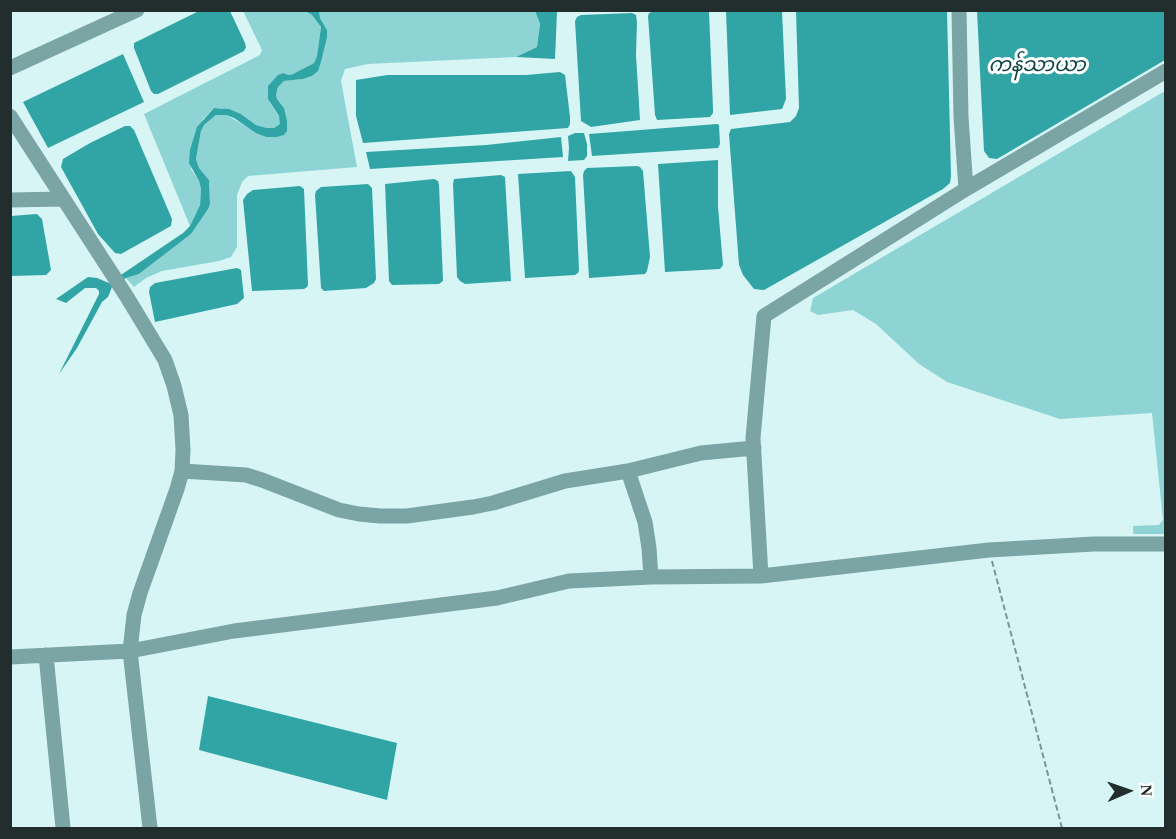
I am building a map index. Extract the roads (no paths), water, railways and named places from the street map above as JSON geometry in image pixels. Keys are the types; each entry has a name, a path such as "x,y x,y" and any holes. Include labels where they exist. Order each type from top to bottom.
{"street":[{"path":"10,68 137,10"},
{"path":"959,10 961,117 966,189"},
{"path":"761,576 753,438 764,316 966,189 1166,71"},
{"path":"10,116 15,133 63,199 165,360 181,416 182,471 140,593 134,615 130,651 150,828"},
{"path":"10,200 63,199"},
{"path":"182,471 246,475 339,510 359,514 407,516 493,503 565,481 628,471 701,453 754,448"},
{"path":"628,471 645,522 651,577"},
{"path":"10,657 130,651 234,631 497,598 569,581 651,577 761,576 989,550 1094,544 1166,544"},
{"path":"46,655 63,828"}],"water":[{"path":"201,10 230,11 245,43 244,51 154,94 134,48 134,43"},
{"path":"305,11 319,11 327,30 327,37 318,71 303,79 284,81 278,87 276,95 284,108 287,131 284,135 277,137 266,137 226,115 216,115 204,125 196,159 199,168 209,180 210,204 208,209 191,234 139,274 126,278 112,287 77,348 59,374 99,291 96,288 85,288 66,303 56,299 88,277 109,283 190,226 200,205 201,189 189,163 190,150 197,127 214,108 229,109 241,114 256,125 267,128 274,128 280,124 279,116 268,99 268,86 278,75 293,74 314,63 317,56 321,27 312,15"},
{"path":"535,11 559,11 557,12 555,59 516,57 537,47 540,24"},
{"path":"654,11 709,11 713,109 710,117 657,120 648,16"},
{"path":"726,11 782,11 786,99 782,109 730,115"},
{"path":"796,11 947,11 950,183 764,290 754,289 743,275 739,265 729,134 731,129 790,122 796,116 799,108"},
{"name":"ကန်သာယာ","path":"977,11 1165,11 1165,60 997,159 989,158 984,151"},
{"path":"632,13 636,15 637,22 636,55 640,120 591,127 581,121 575,21 581,15"},
{"path":"123,54 144,102 48,148 23,102"},
{"path":"560,72 565,75 570,117 568,128 363,143 356,116 356,80 387,75 526,75"},
{"path":"719,125 720,144 718,148 592,156 589,134"},
{"path":"125,126 130,126 134,130 172,219 171,226 121,254 115,253 98,234 61,167 63,159"},
{"path":"584,133 587,156 584,160 568,161 568,136"},
{"path":"561,137 563,157 370,169 366,152 486,145"},
{"path":"718,160 718,207 723,265 720,269 665,272 658,164"},
{"path":"637,166 643,171 650,257 647,271 645,274 589,278 584,171 587,168"},
{"path":"571,171 575,177 578,273 525,278 518,174"},
{"path":"501,175 505,177 511,281 465,284 457,277 454,179"},
{"path":"434,179 439,185 443,281 439,284 392,285 389,281 385,184"},
{"path":"368,184 372,188 376,279 366,288 324,291 321,288 316,191 321,187"},
{"path":"300,186 304,189 308,285 304,289 252,291 243,200 253,190"},
{"path":"37,214 42,219 51,270 46,275 11,276 11,216"},
{"path":"237,268 241,270 244,298 237,304 155,322 149,292 150,287 155,283"},
{"path":"208,696 397,743 387,800 199,750"}]}
